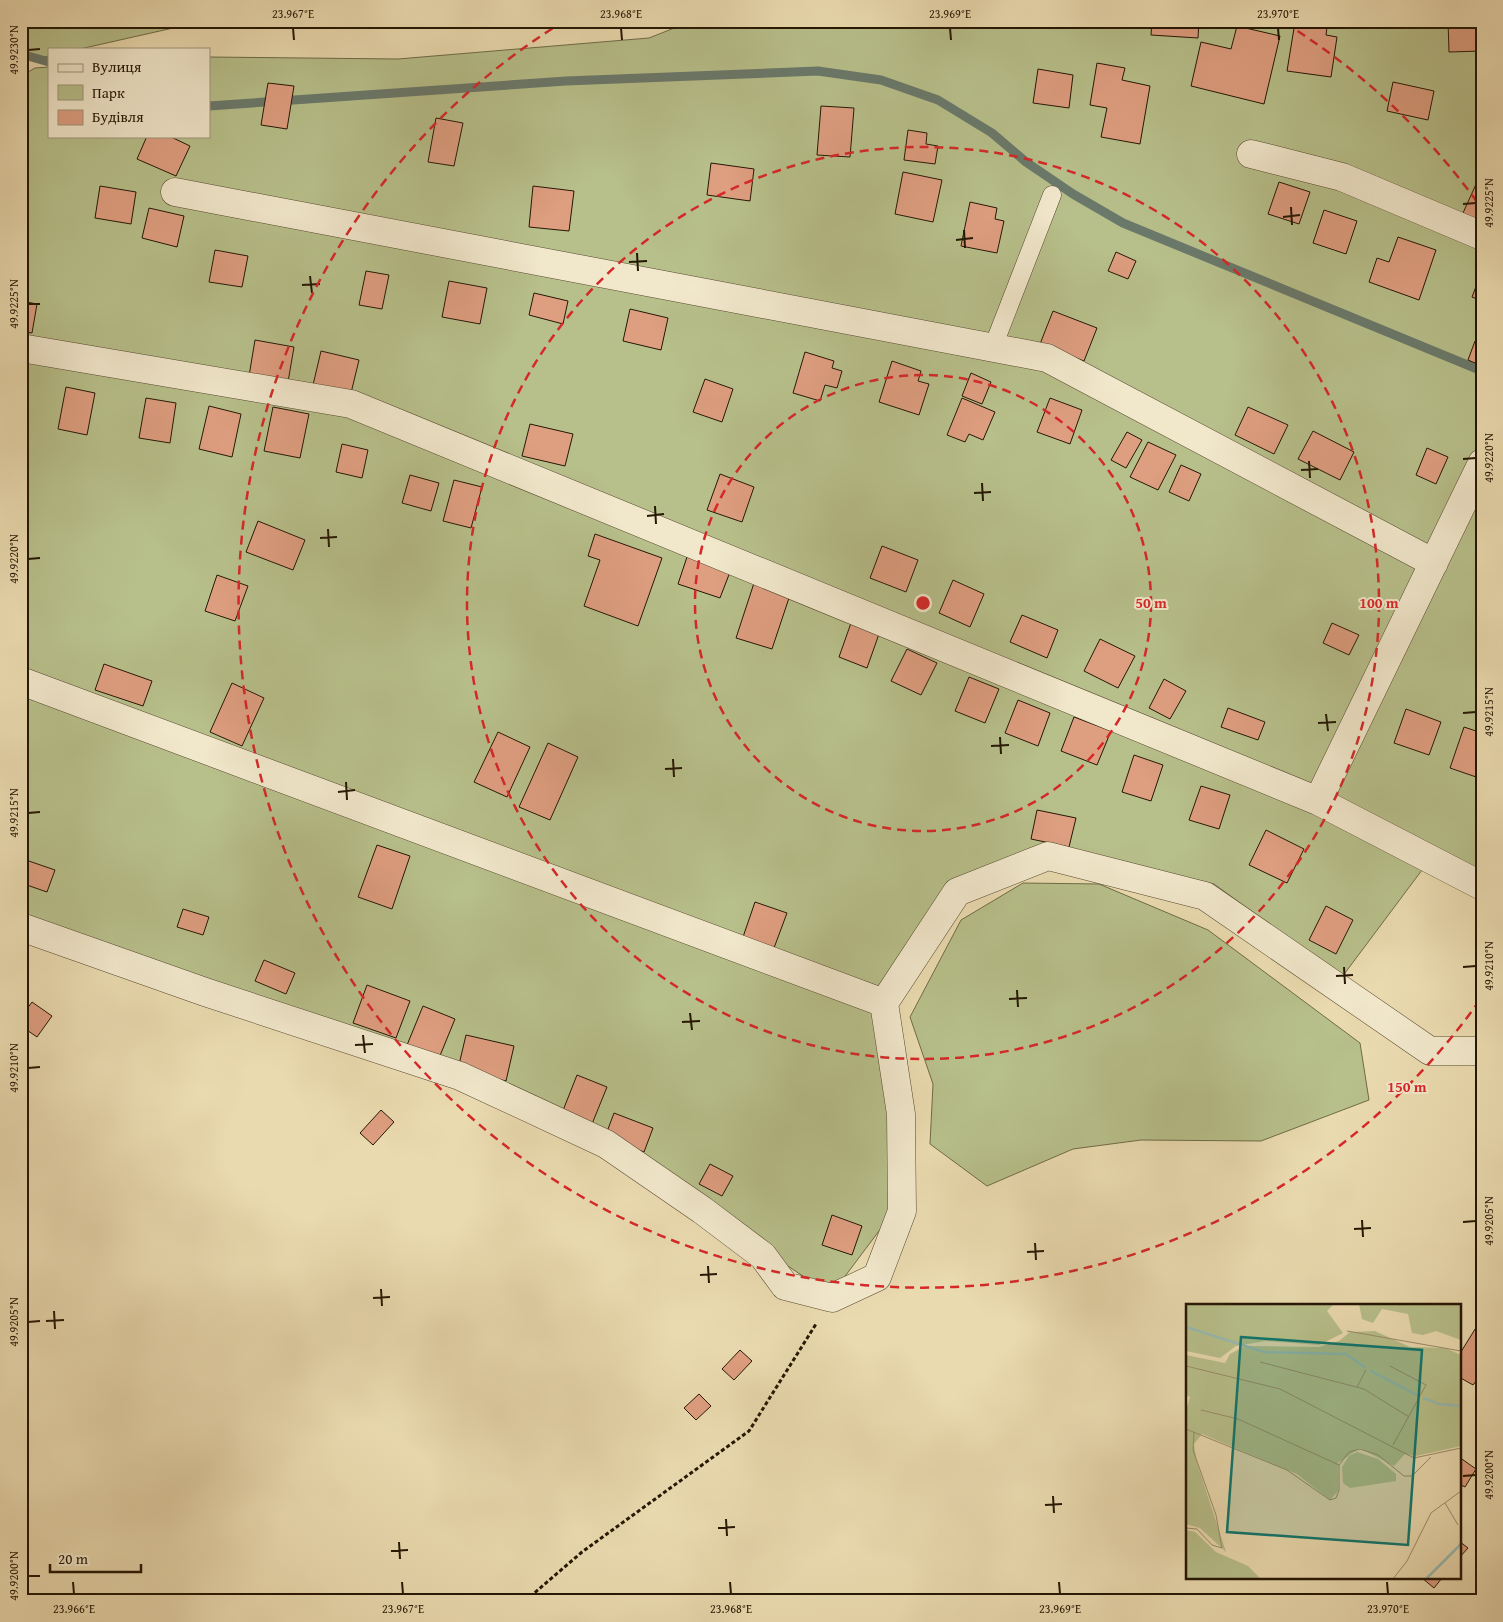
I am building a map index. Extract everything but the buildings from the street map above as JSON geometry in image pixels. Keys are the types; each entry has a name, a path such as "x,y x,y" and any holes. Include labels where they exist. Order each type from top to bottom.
{"street":[{"path":"1250,154 1342,178 1482,236"},
{"path":"175,192 1047,358 1434,563"},
{"path":"21,348 350,404 1318,801 1482,886"},
{"path":"1318,801 1482,463"},
{"path":"21,681 884,1003"},
{"path":"21,927 205,992 460,1076 606,1144 702,1210 763,1256 785,1286 832,1298 877,1277 902,1211 902,1114 884,1003 956,892 1048,856 1206,896 1430,1050 1482,1051"}],"lane":[{"path":"993,347 1052,195"}],"path":[{"path":"525,1601 582,1552 749,1431 832,1298"}],"green space":[{"path":"21,21 204,21 84,48 48,48 48,56 21,62"},
{"path":"692,21 1482,21 1482,875 1422,870 1342,977 1214,884 1045,846 947,883 877,988 892,1115 891,1215 831,1295 543,1101 21,918 21,76 35,68 48,67 48,138 210,138 210,57 398,59 649,38"},
{"path":"1023,883 1099,884 1208,930 1360,1043 1369,1100 1261,1141 1141,1140 1073,1149 987,1186 930,1144 933,1084 910,1017 961,920"}],"waterway":[{"path":"21,54 48,62"},
{"path":"210,106 566,81 818,71 881,80 938,100 992,133 1026,162 1073,194 1123,223 1482,371"}]}
